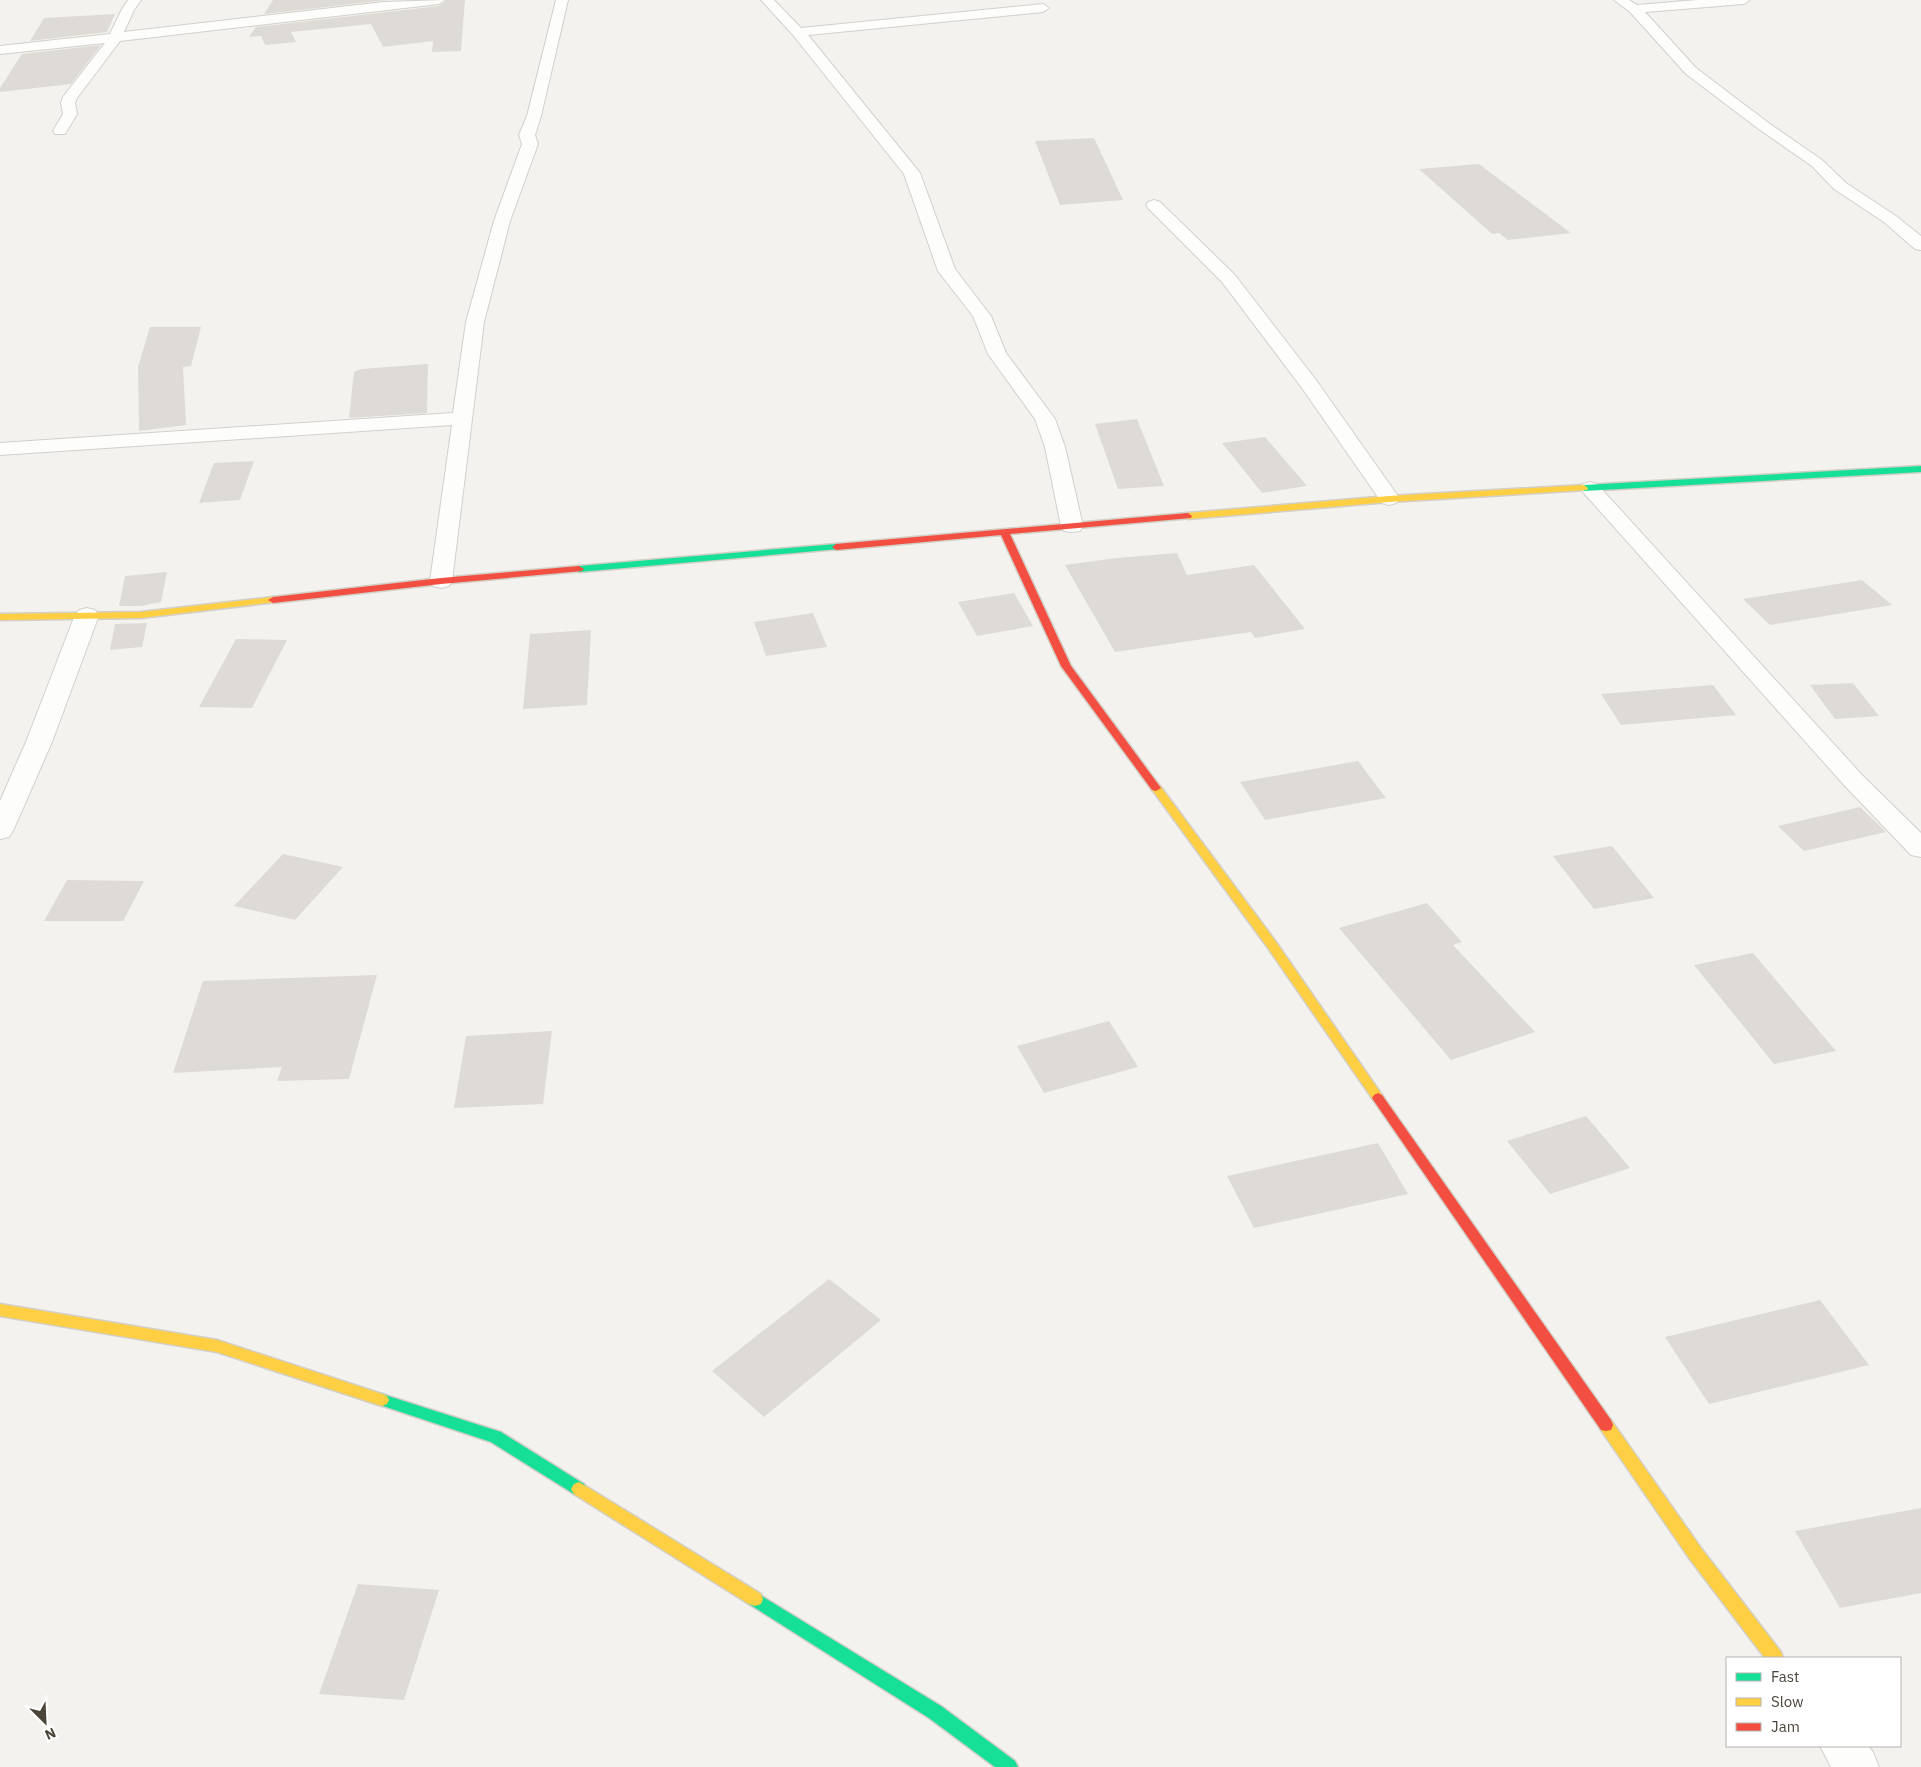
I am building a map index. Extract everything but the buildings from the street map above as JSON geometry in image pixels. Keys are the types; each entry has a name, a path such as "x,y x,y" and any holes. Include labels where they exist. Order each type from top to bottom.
{"street":[{"path":"60,131 70,114 68,103 70,97 115,39 128,9 135,0"},
{"path":"314,12 327,0"},
{"path":"0,50 115,39 314,12 439,0"},
{"path":"441,581 475,322 502,221 530,144 527,135 562,0"},
{"path":"767,0 798,32 912,173 947,271 956,280 982,316 997,354 1045,419 1055,447 1072,526"},
{"path":"1620,0 1634,9 1691,71 1765,127 1817,163 1857,199 1890,219 1921,245"},
{"path":"1634,9 1744,0"},
{"path":"798,32 1043,8"},
{"path":"1154,205 1228,278 1309,384 1389,499"},
{"path":"1890,219 1913,217"},
{"path":"0,449 463,418"},
{"path":"0,617 141,615 441,581 1389,499 1921,469"},
{"path":"1590,488 1853,780 1921,849"},
{"path":"1004,532 1066,666 1272,945 1695,1553 1774,1657"},
{"path":"0,829 39,742 88,615"},
{"path":"0,1310 217,1346 496,1437 935,1712 1009,1767"},
{"path":"1843,1747 1858,1767"}],"traffic: fast":[{"path":"1584,488 1921,469"},
{"path":"579,569 836,547"},
{"path":"382,1400 496,1437 579,1489"},
{"path":"755,1599 935,1712 1009,1767"}],"traffic: slow":[{"path":"1188,516 1389,499 1584,488"},
{"path":"0,617 141,615 273,600"},
{"path":"1156,788 1272,945 1378,1098"},
{"path":"0,1310 217,1346 382,1400"},
{"path":"1606,1425 1695,1553 1774,1657"},
{"path":"579,1489 755,1599"}],"traffic: jam":[{"path":"836,547 1188,516"},
{"path":"1004,532 1066,666 1156,788"},
{"path":"273,600 441,581 579,569"},
{"path":"1378,1098 1606,1425"}]}
